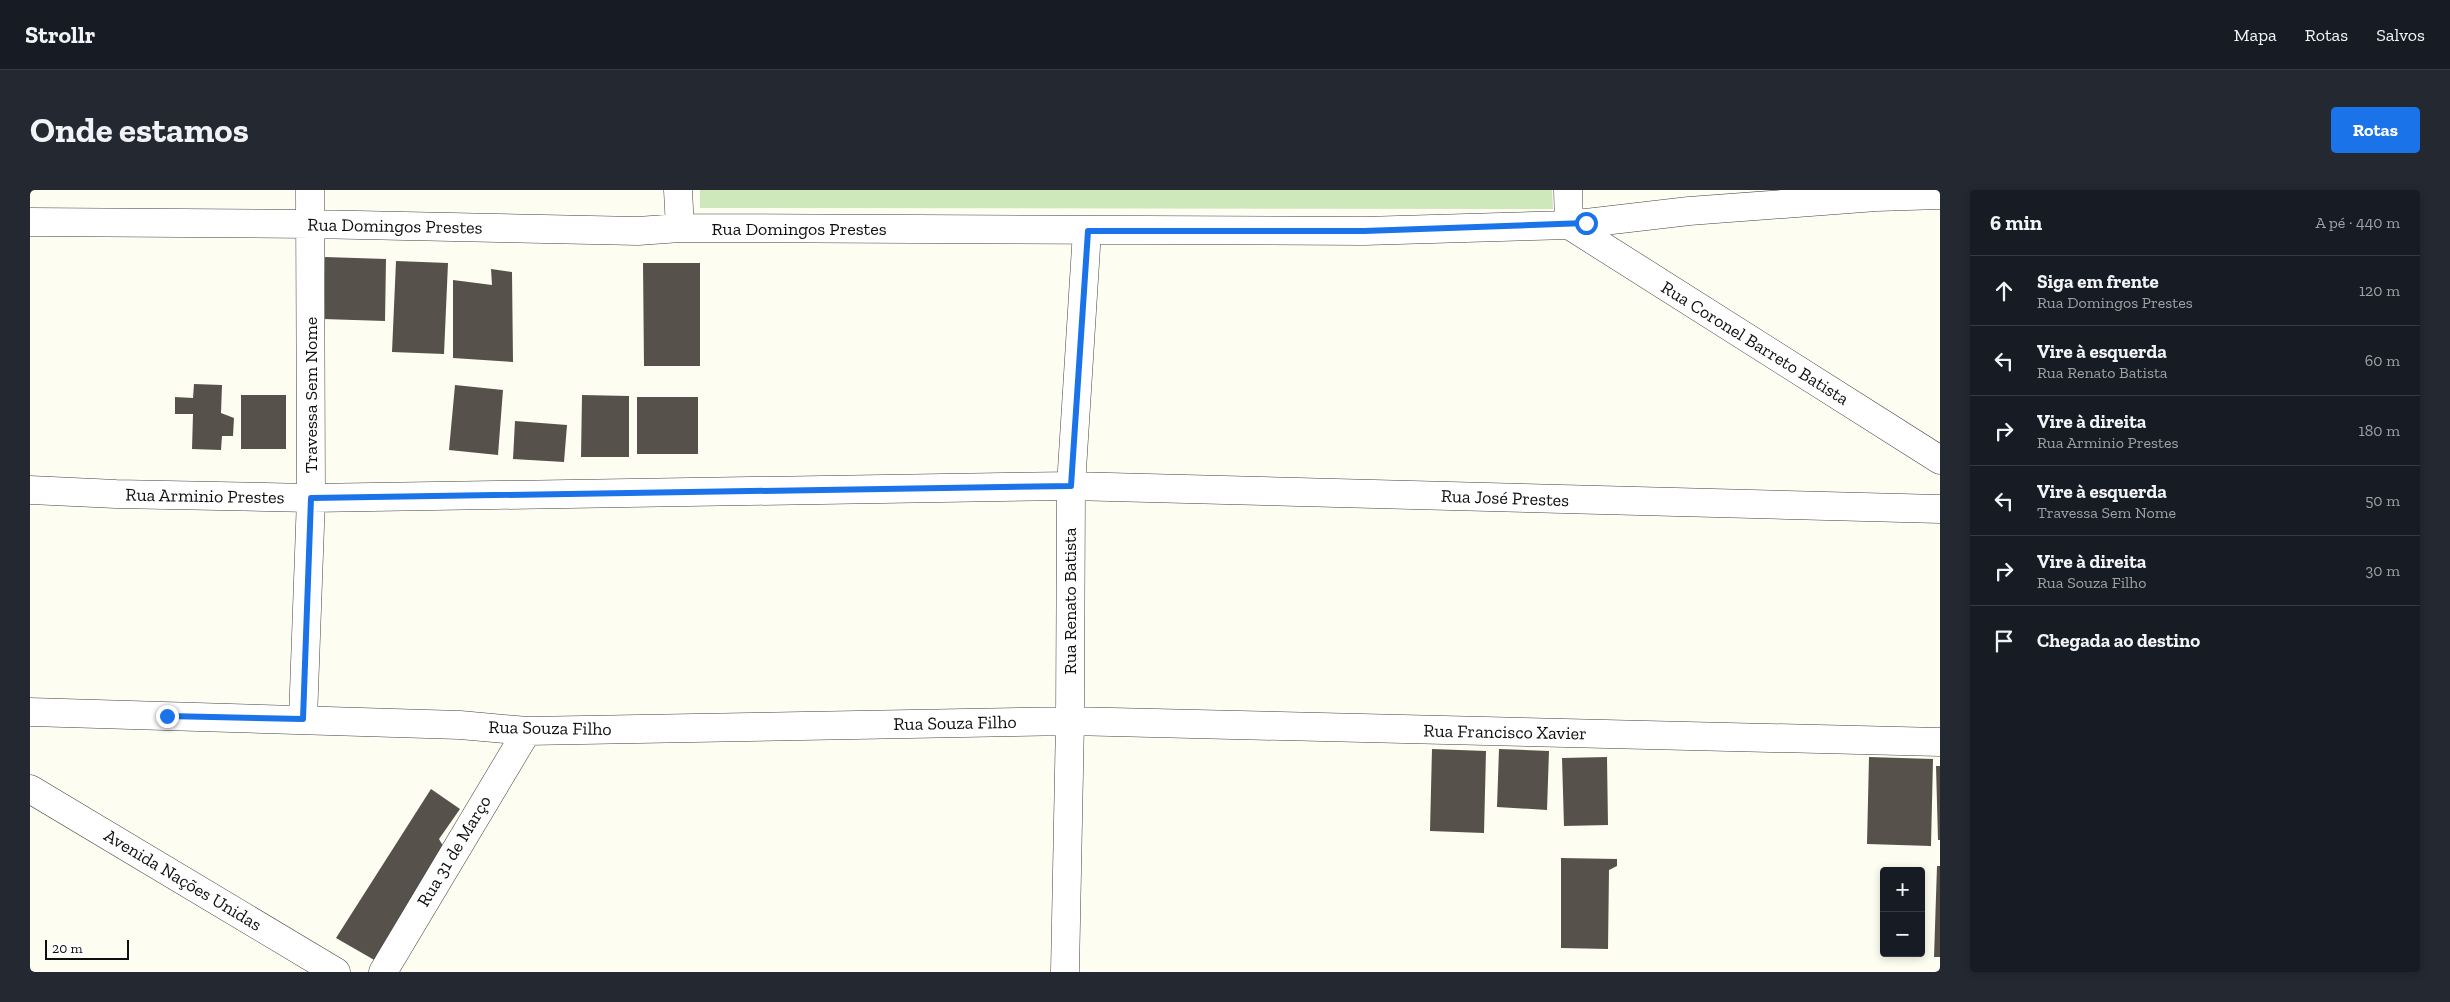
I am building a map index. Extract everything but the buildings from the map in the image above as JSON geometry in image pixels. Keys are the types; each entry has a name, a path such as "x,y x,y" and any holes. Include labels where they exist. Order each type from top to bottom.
{"street":[{"name":"Travessa Sem Nome","path":"303,719 311,498 310,190"},
{"path":"678,190 680,228"},
{"path":"1568,190 1569,225"},
{"name":"Rua Domingos Prestes","path":"30,222 311,224 638,231 680,228 1364,231 1569,225 1876,193 1940,195"},
{"name":"Rua Coronel Barreto Batista","path":"1569,225 1940,460"},
{"name":"Rua Renato Batista","path":"1066,972 1071,486 1088,231"},
{"name":"Rua Arminio Prestes","path":"30,490 116,494 311,498 1071,486"},
{"name":"Rua José Prestes","path":"1071,486 1940,509"},
{"name":"Rua Souza Filho","path":"30,712 460,725 527,731 1070,721"},
{"name":"Rua Francisco Xavier","path":"1070,721 1940,742"},
{"name":"Rua 31 de Março","path":"383,972 527,731"},
{"name":"Avenida Nações Unidas","path":"30,788 336,972"}],"green space":[{"path":"700,190 1552,190 1553,209 700,208"}],"route":[{"path":"167,716 303,719 311,498 1071,486 1088,231 1364,231 1586,223"}]}
